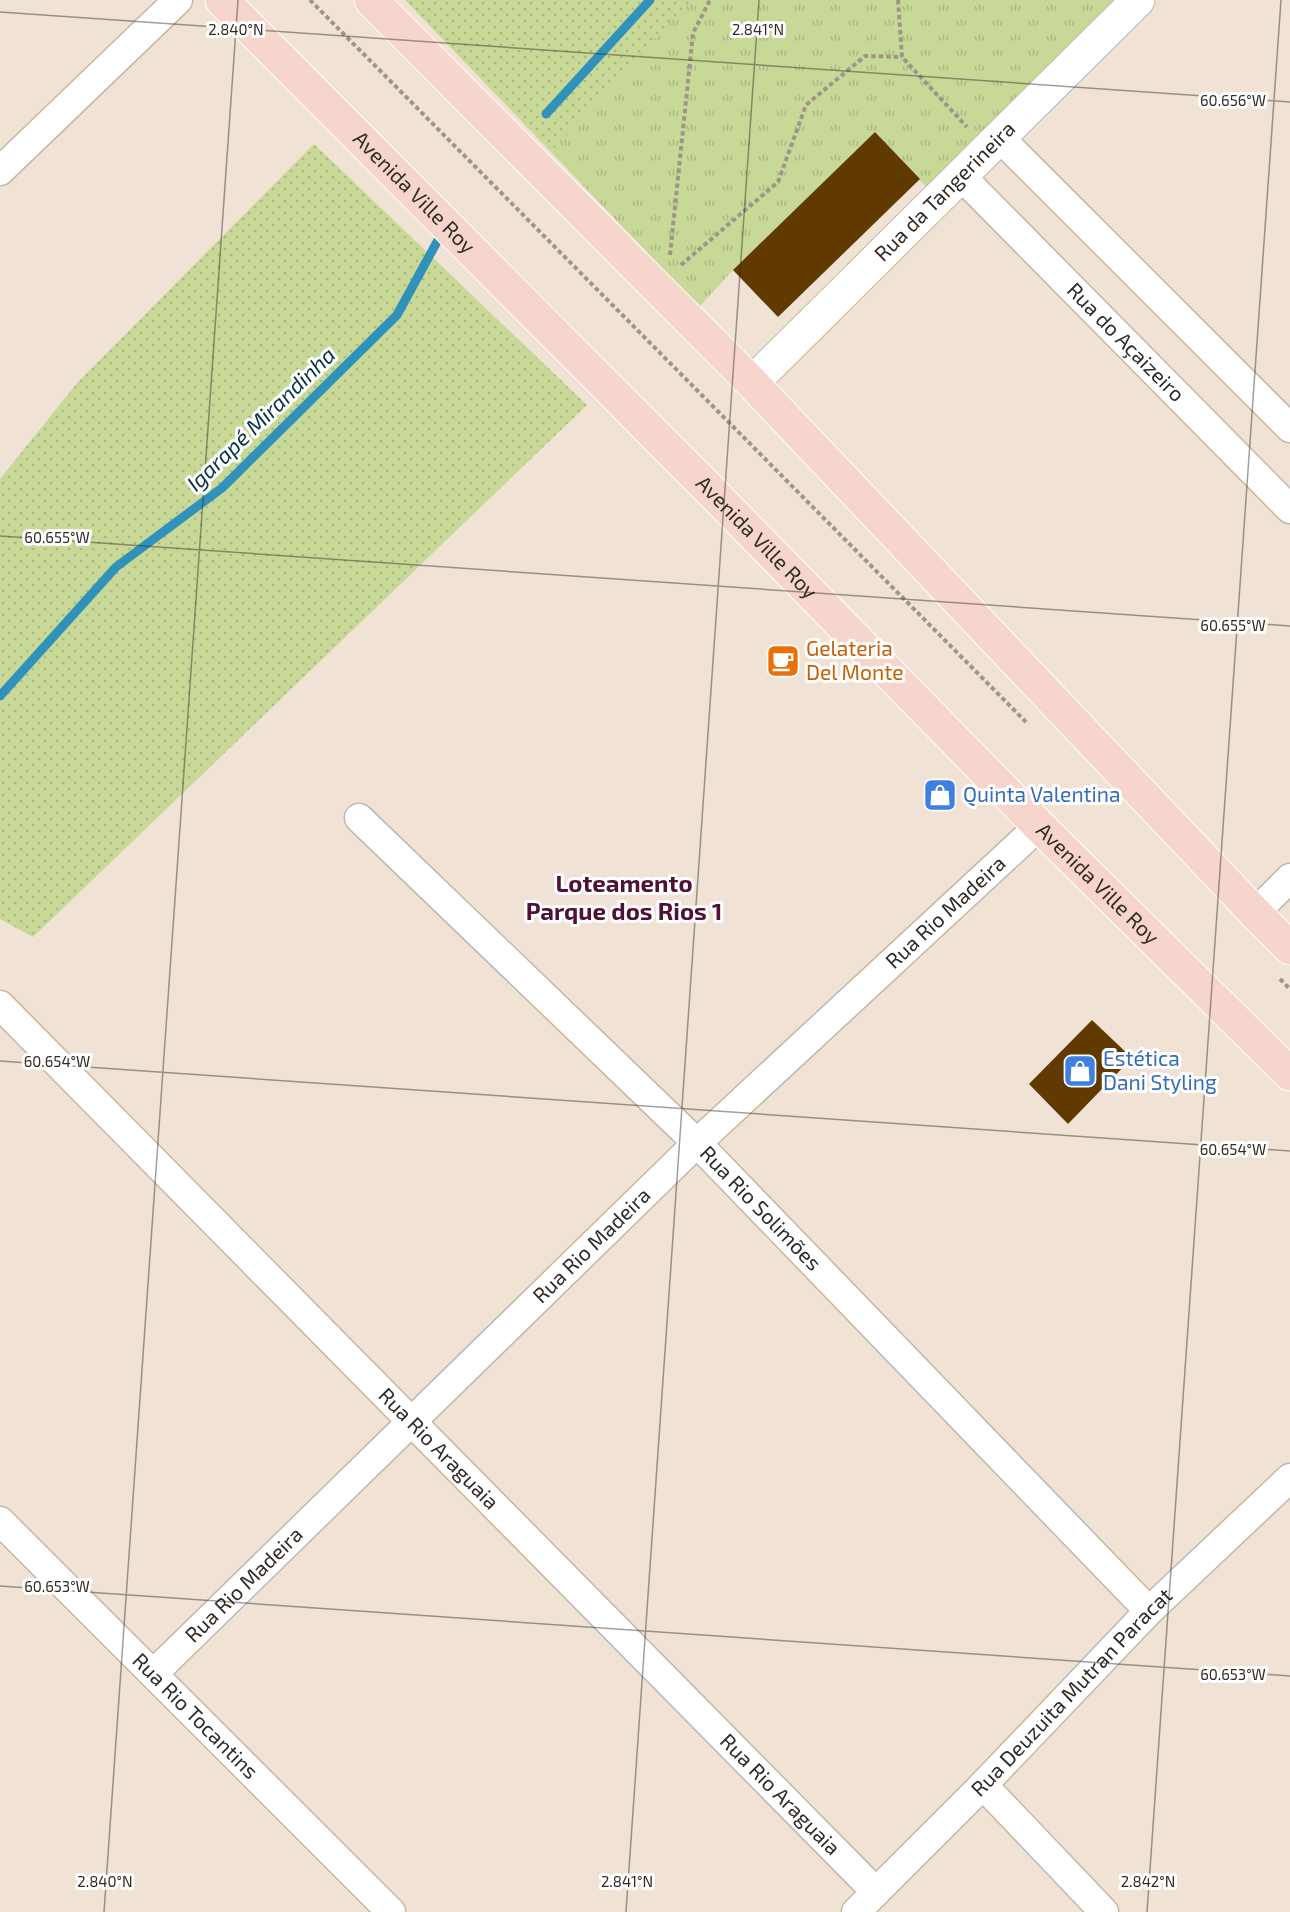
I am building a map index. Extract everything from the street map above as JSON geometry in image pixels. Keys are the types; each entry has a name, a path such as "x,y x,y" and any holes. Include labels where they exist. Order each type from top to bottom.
{"main road":[{"name":"Avenida Ville Roy","path":"222,0 703,483 1039,826 1290,1074"},
{"path":"371,0 752,383 1255,913 1282,960"}],"street":[{"path":"0,171 178,0"},
{"name":"Rua da Tangerineira","path":"752,383 1138,0"},
{"path":"994,143 1290,428"},
{"name":"Rua do Açaizeiro","path":"961,176 1290,509"},
{"name":"Rua Rio Solimões","path":"359,818 697,1143 1149,1611"},
{"name":"Rua Rio Madeira","path":"154,1673 697,1143 1039,826"},
{"path":"1255,913 1290,878"},
{"name":"Rua Rio Araguaia","path":"0,1005 876,1892"},
{"name":"Rua Deuzuita Mutran Paracat","path":"856,1912 983,1785 1149,1611 1290,1478"},
{"name":"Rua Rio Tocantins","path":"0,1521 391,1912"},
{"path":"983,1785 1104,1912"}],"path":[{"path":"310,0 1030,727"},
{"path":"669,264 693,33 710,0"},
{"path":"898,0 902,57"},
{"path":"676,268 778,182 806,105 866,56 902,57 994,143"},
{"path":"1282,960 1290,989"}],"green space":[{"path":"405,0 697,0 551,152"},
{"path":"691,0 1114,0 927,188 875,132 733,270 699,307 551,152"},
{"path":"314,144 587,405 33,937 0,919 0,479 78,382"}],"building":[{"path":"875,132 920,179 778,317 733,270"},
{"name":"Estética Dani Styling","path":"1092,1020 1132,1058 1068,1124 1029,1084"}],"waterway":[{"name":"Igarapé Mirandinha","path":"546,114 650,0"},
{"name":"Igarapé Mirandinha","path":"0,696 116,567 222,488 397,315 444,229"}],"place":[{"name":"Gelateria Del Monte","path":"783,661"},
{"name":"Quinta Valentina","path":"940,795"},
{"name":"Estética Dani Styling","path":"1080,1071"}],"district":[{"name":"Loteamento Parque dos Rios 1","path":"624,898"}]}
